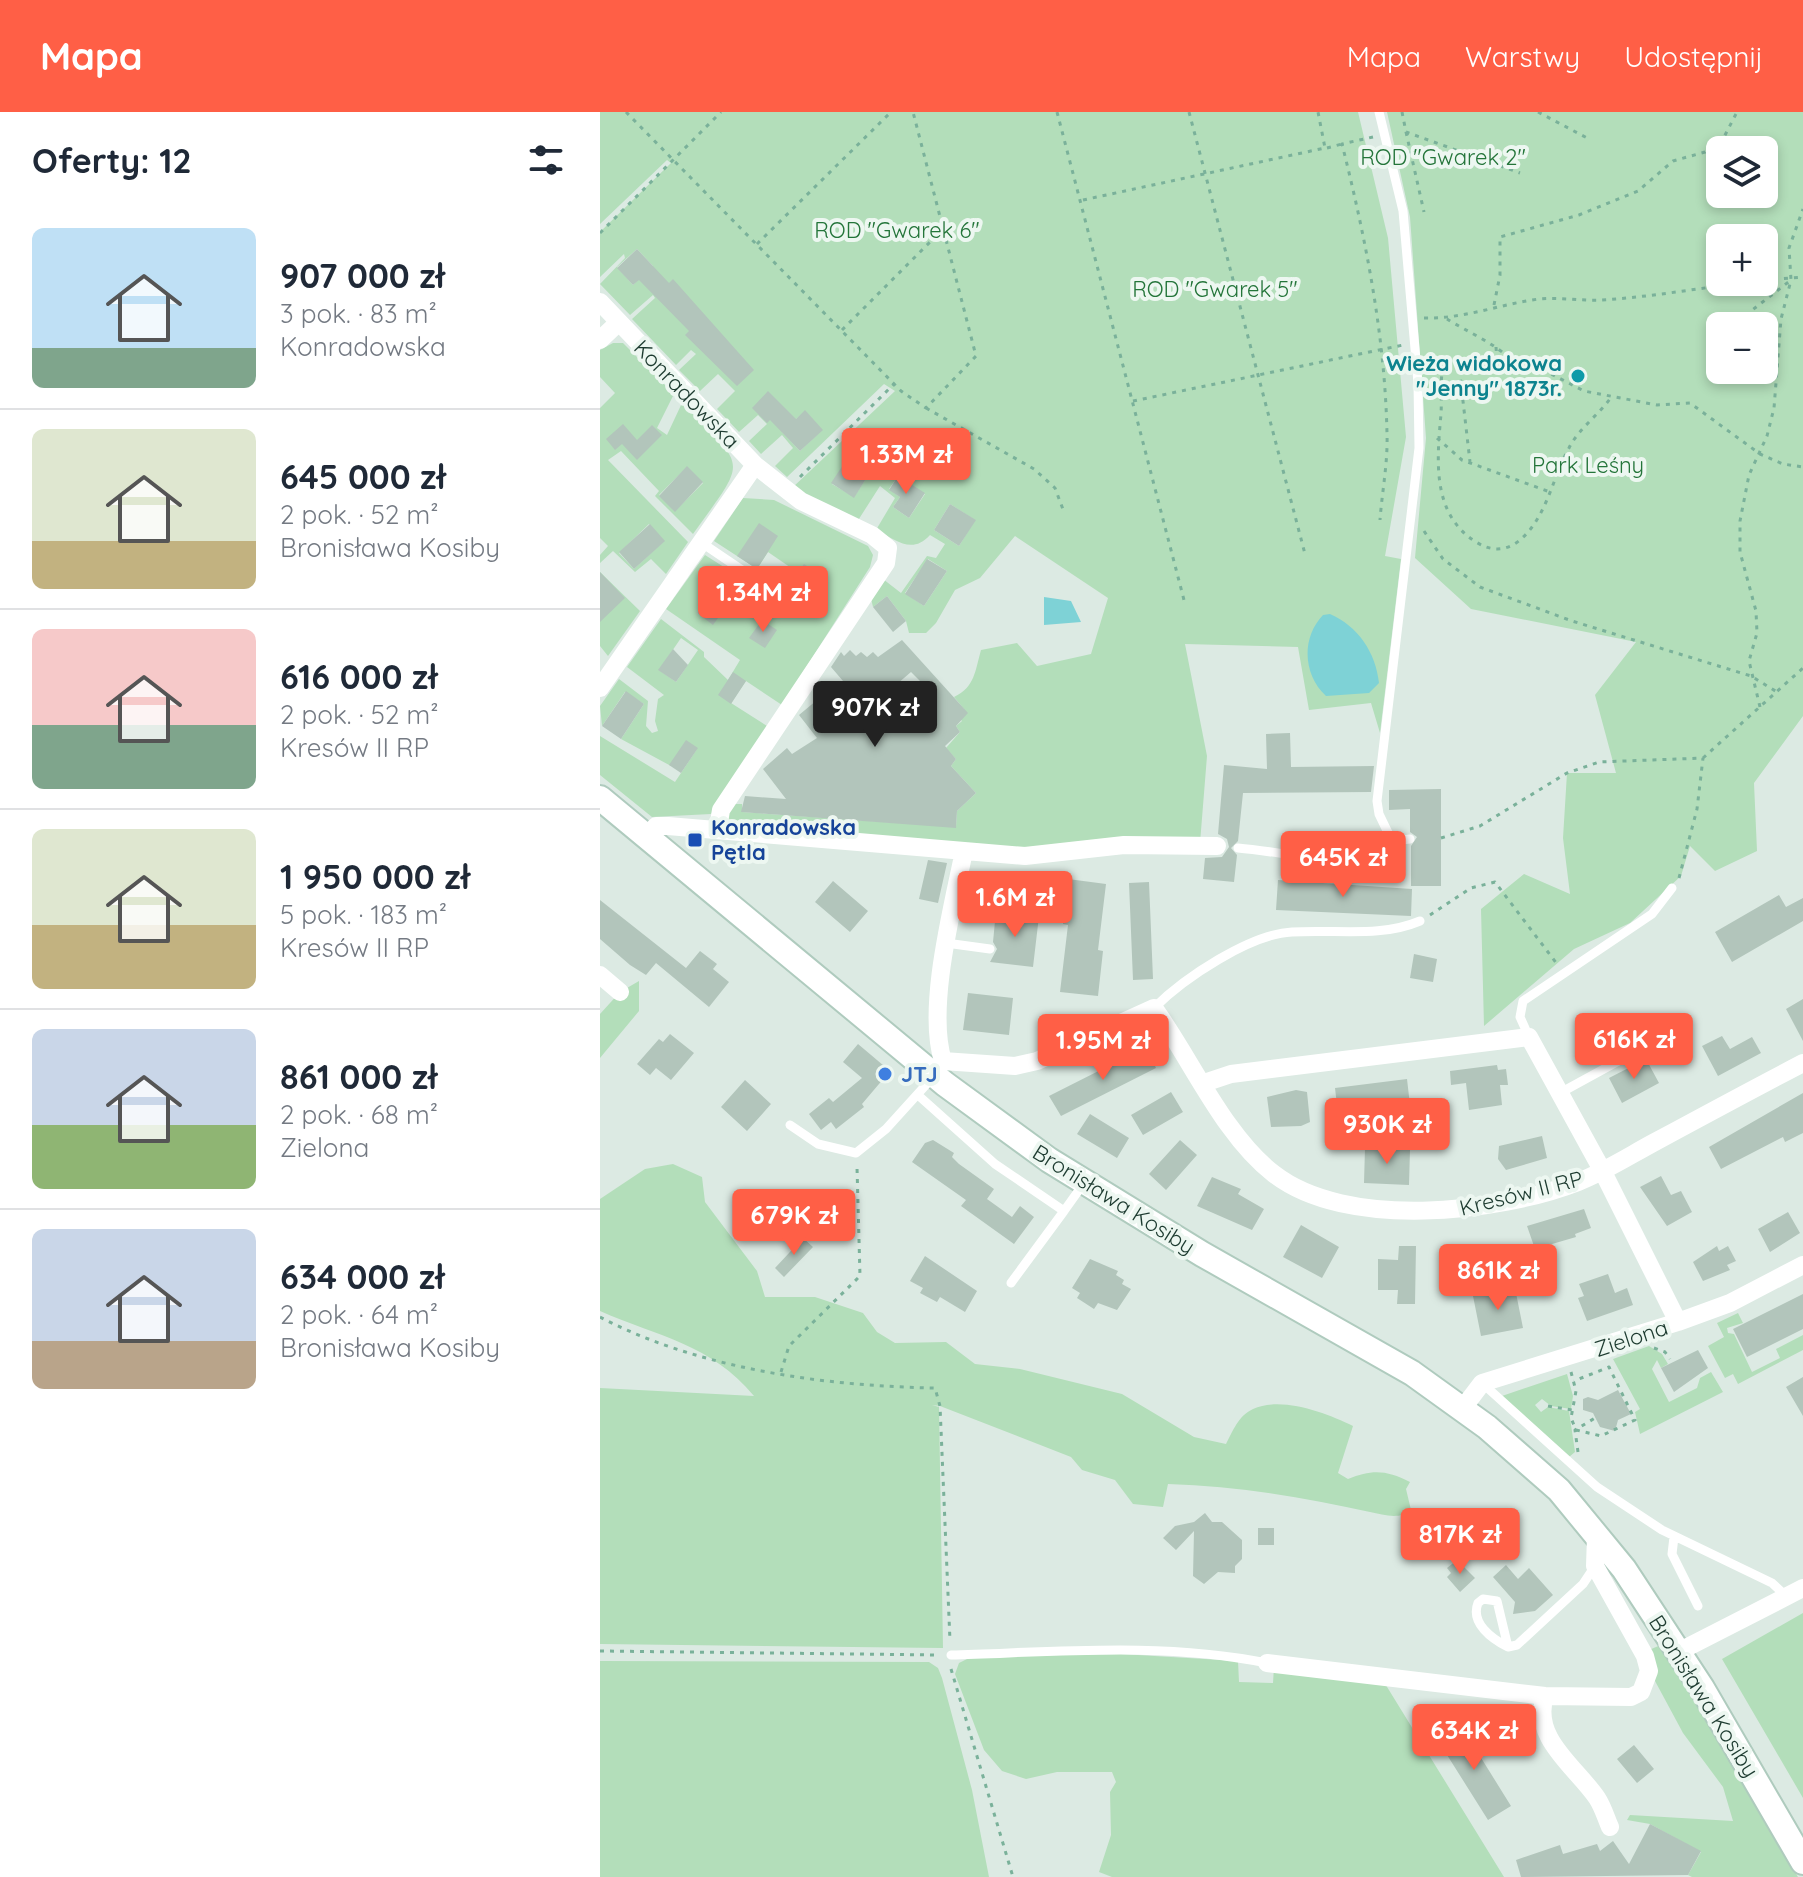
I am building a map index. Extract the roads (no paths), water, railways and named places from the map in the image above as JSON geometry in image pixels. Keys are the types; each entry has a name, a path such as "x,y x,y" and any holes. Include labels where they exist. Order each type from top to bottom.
{"street":[{"name":"Konradowska","path":"600,302 755,465 786,491 884,542 889,556 721,810 718,829"},
{"name":"Konradowska","path":"600,340 619,322"},
{"name":"Konradowska","path":"600,688 755,465"},
{"name":"Bronisława Kosiby","path":"600,798 1084,1183 1412,1373 1463,1408 1559,1490 1624,1569 1678,1652 1803,1862"},
{"path":"646,837 656,826 718,829 1025,856 1124,845 1217,846"},
{"path":"964,851 946,943 937,1041 939,1068 1015,1066 1037,1061 1154,1008"},
{"path":"600,975 620,992"},
{"name":"Kresów II RP","path":"1154,1008 1257,1160 1296,1187 1339,1203 1450,1210 1578,1182 1803,1063"},
{"path":"1204,1083 1231,1074 1529,1037"},
{"name":"Kresów II RP","path":"1529,1037 1602,1170 1678,1322"},
{"name":"Zielona","path":"1482,1383 1730,1303 1803,1265"},
{"path":"1463,1408 1482,1383"},
{"path":"1595,1566 1596,1536"},
{"name":"Bronisława Kosiby","path":"1267,1663 1545,1696 1631,1697 1641,1692 1647,1680 1645,1656 1595,1566"},
{"path":"1678,1652 1803,1588"},
{"path":"1545,1696 1542,1719 1550,1740 1599,1800 1610,1827"}],"lane":[{"path":"1379,112 1403,211 1415,345 1419,448 1377,801 1379,814 1392,841"},
{"path":"702,543 764,585"},
{"path":"1392,841 1410,839"},
{"path":"1238,848 1358,859 1383,856 1392,841"},
{"name":"Kresów II RP","path":"1529,1037 1519,1008 1523,1001 1652,914 1672,888"},
{"path":"1154,1008 1243,946 1266,935 1396,931 1420,921"},
{"path":"946,943 990,949"},
{"path":"1560,1093 1644,1047"},
{"path":"790,1125 834,1151 856,1153 869,1145 919,1096 939,1068"},
{"path":"919,1096 995,1164 1064,1211"},
{"path":"1011,1283 1084,1183"},
{"path":"1482,1383 1597,1487 1674,1537 1772,1583 1786,1596"},
{"path":"1674,1537 1672,1554 1698,1606"},
{"path":"1508,1647 1527,1639 1583,1584 1595,1566"},
{"path":"1483,1599 1497,1601 1501,1608 1508,1647 1487,1632 1477,1620 1475,1610 1483,1599"},
{"path":"951,1655 1198,1651 1267,1663"}],"water":[{"path":"1044,597 1071,601 1081,622 1044,625"},
{"path":"1330,614 1357,633 1370,651 1379,683 1369,693 1326,696 1313,678 1308,645 1316,624 1323,615"}],"place":[{"name":"Wieża widokowa \"Jenny\" 1873r.","path":"1578,376"},
{"name":"Konradowska Pętla","path":"695,840"},
{"name":"JTJ","path":"885,1074"}],"park label":[{"name":"ROD \"Gwarek 2\"","path":"1443,157"},
{"name":"ROD \"Gwarek 6\"","path":"897,230"},
{"name":"ROD \"Gwarek 5\"","path":"1215,289"},
{"name":"Park Leśny","path":"1588,465"}]}
